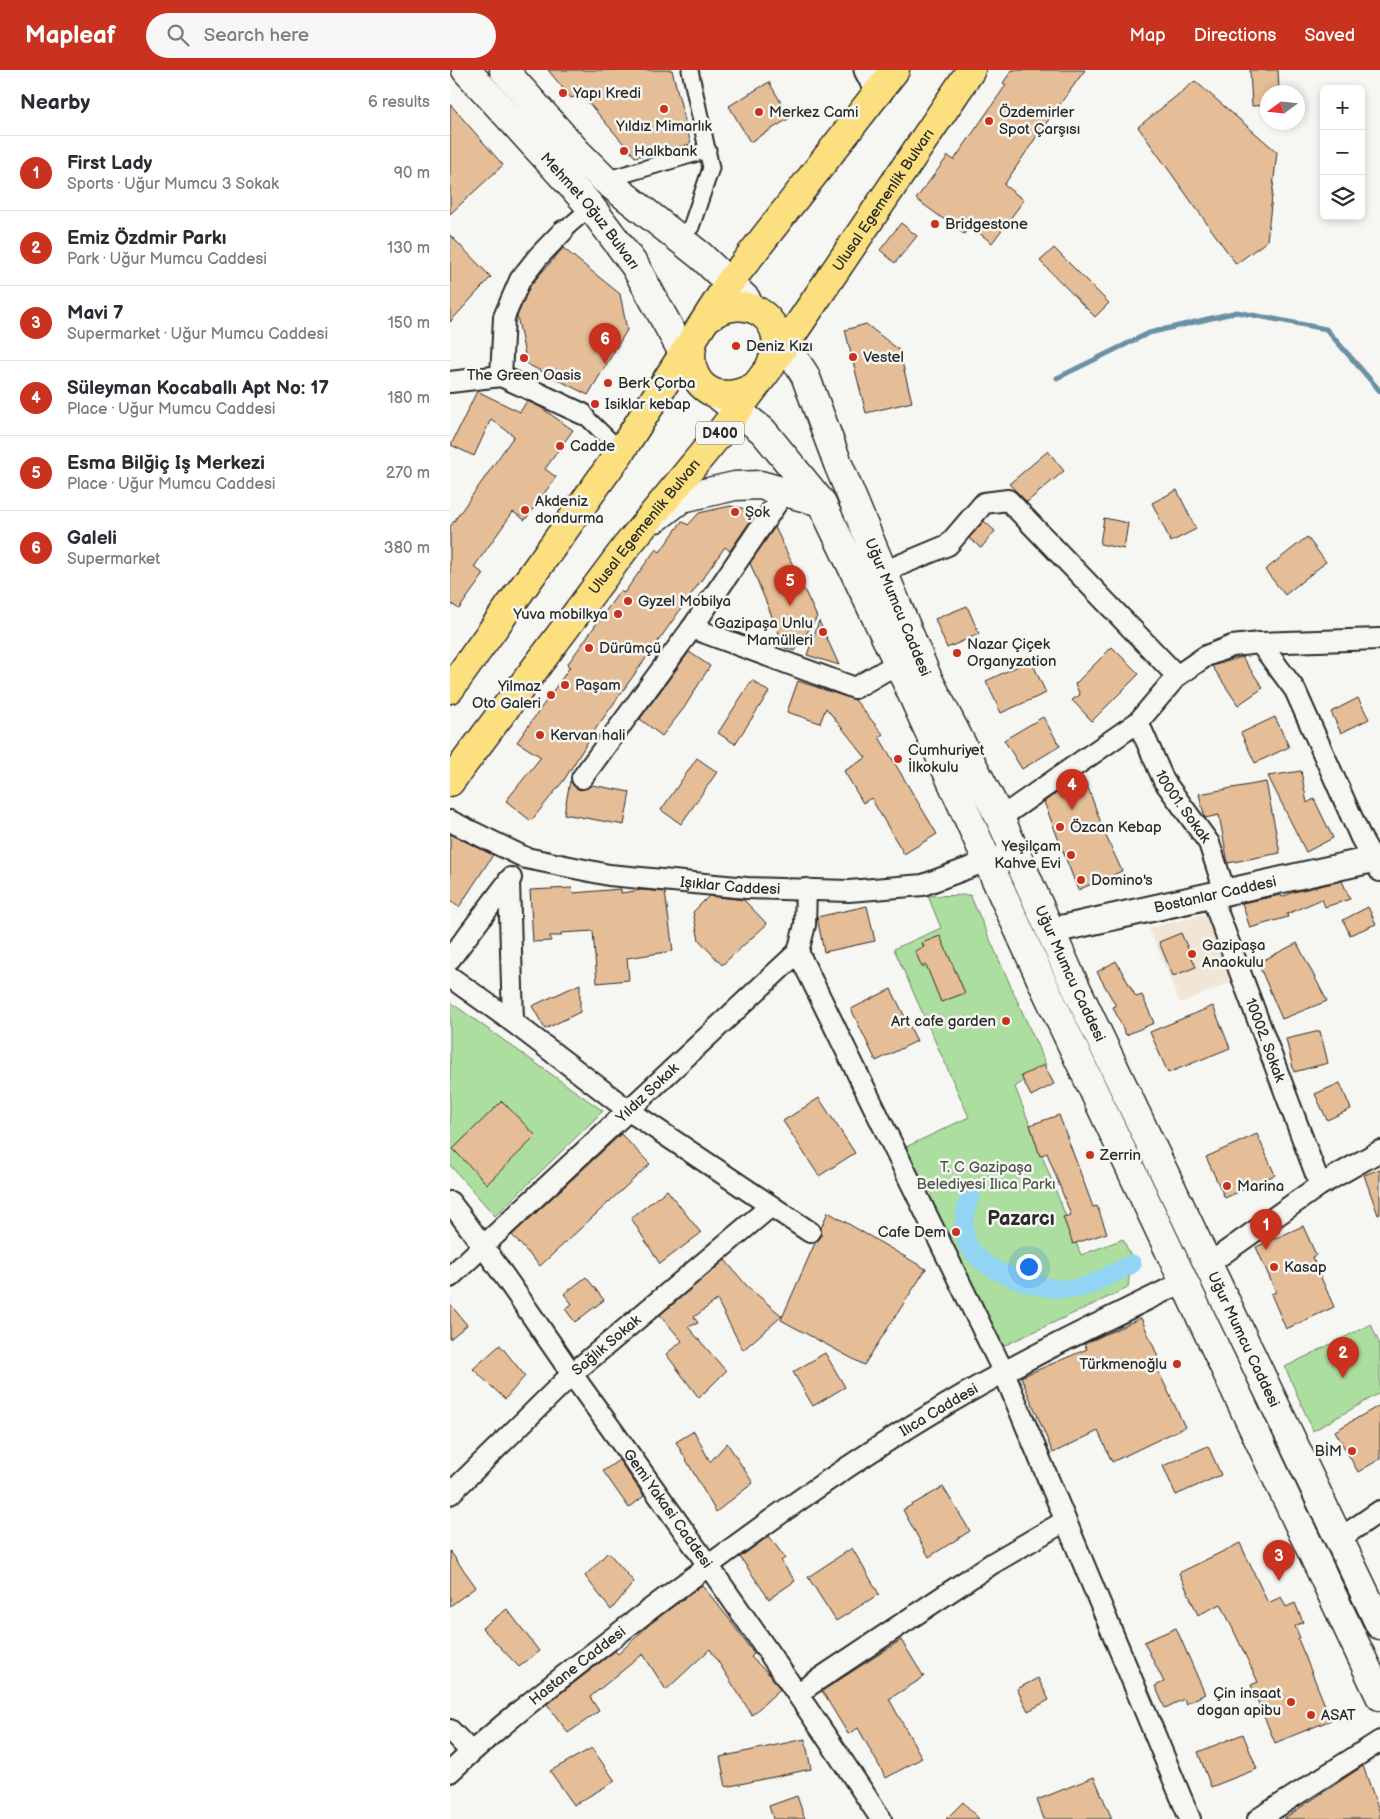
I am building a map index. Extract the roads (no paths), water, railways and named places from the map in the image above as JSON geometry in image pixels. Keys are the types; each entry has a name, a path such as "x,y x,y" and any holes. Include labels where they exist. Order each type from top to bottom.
{"highway":[{"path":"450,689 689,354 729,283 873,81 896,70"},
{"name":"Ulusal Egemenlik Bulvarı","path":"450,782 626,547 720,433 735,398 770,367 971,70"},
{"path":"709,317 720,309 732,305 746,306 763,315 775,331 777,344 775,356 770,367"},
{"path":"689,354 697,379 705,388 735,398"}],"main road":[{"name":"Mehmet Oğuz Bulvarı","path":"466,70 591,207 635,266 689,354"},
{"name":"Mehmet Oğuz Bulvarı","path":"504,70 578,153 605,180 701,256 763,315"},
{"name":"Uğur Mumcu Caddesi","path":"763,315 806,375 838,464 928,679 1000,818 1049,929 1380,1625"},
{"name":"Uğur Mumcu Caddesi","path":"735,398 821,502 898,663 988,862 1184,1282 1380,1696"},
{"path":"626,547 667,508 682,498 735,486 760,485 821,502"}],"street":[{"path":"690,70 711,168 691,226"},
{"path":"605,180 708,150"},
{"path":"502,376 504,317 520,280 538,257 591,207"},
{"path":"450,382 502,376 583,414 621,451"},
{"path":"582,778 692,628 785,491"},
{"path":"883,572 948,545 984,503 1008,500 1177,676"},
{"path":"692,628 855,688 898,663"},
{"path":"1000,818 1138,722 1177,676 1206,656 1232,646 1260,643 1380,639"},
{"path":"1260,643 1295,690 1361,838 1378,863"},
{"name":"10001. Sokak","path":"1138,722 1164,781 1209,844 1218,894"},
{"name":"Işıklar Caddesi","path":"450,822 526,858 609,875 746,888 848,891 923,885 1014,851"},
{"path":"450,959 526,858"},
{"name":"Bostanlar Caddesi","path":"1049,929 1059,929 1218,894 1378,863"},
{"path":"509,880 513,1022"},
{"path":"806,890 805,925 798,952 1004,1373 1190,1819"},
{"name":"10002. Sokak","path":"1218,894 1320,1185"},
{"name":"Yıldız Sokak","path":"450,1277 798,952"},
{"path":"450,977 513,1022 628,1110 810,1232"},
{"path":"1207,1264 1320,1185 1380,1151"},
{"name":"Gemi Yakasi Caddesi","path":"450,1202 484,1246 572,1374 709,1565 798,1693 881,1819"},
{"name":"Sağlık Sokak","path":"450,1494 572,1374 771,1206"},
{"name":"Ilıca Caddesi","path":"709,1565 830,1477 947,1404 1184,1282"},
{"path":"1339,1539 1380,1510"},
{"path":"798,1693 993,1563 1065,1521"},
{"name":"Hastane Caddesi","path":"450,1772 471,1752 598,1650 709,1565"},
{"path":"450,1730 471,1752"},
{"path":"1258,1819 1380,1741"}],"waterway":[{"path":"1057,378 1149,333 1237,312 1326,329 1380,391"},
{"path":"972,1190 964,1220 966,1239 972,1251 983,1262 998,1271 1032,1284 1066,1289 1092,1284 1132,1264"}],"place":[{"name":"Yapı Kredi","path":"563,93"},
{"name":"Yıldız Mimarlık","path":"664,109"},
{"name":"Merkez Cami","path":"759,112"},
{"name":"Özdemirler Spot Çarşısı","path":"989,121"},
{"name":"Halkbank","path":"624,151"},
{"name":"Bridgestone","path":"935,224"},
{"name":"Deniz Kızı","path":"736,346"},
{"name":"Vestel","path":"853,357"},
{"name":"The Green Oasis","path":"524,358"},
{"name":"Galeli","path":"605,364"},
{"name":"Berk Çorba","path":"608,383"},
{"name":"Isiklar kebap","path":"595,404"},
{"name":"Cadde","path":"560,446"},
{"name":"Akdeniz dondurma","path":"525,510"},
{"name":"Şok","path":"735,512"},
{"name":"Gyzel Mobilya","path":"628,601"},
{"name":"Esma Bilğiç Iş Merkezi","path":"790,606"},
{"name":"Yuva mobilkya","path":"618,614"},
{"name":"Gazipaşa Unlu Mamülleri","path":"823,632"},
{"name":"Dürümçü","path":"589,648"},
{"name":"Nazar Çiçek Organyzation","path":"957,653"},
{"name":"Paşam","path":"565,685"},
{"name":"Yilmaz Oto Galeri","path":"551,695"},
{"name":"Kervan hali","path":"540,735"},
{"name":"Cumhuriyet İlkokulu","path":"898,759"},
{"name":"Süleyman Kocaballı Apt No: 17","path":"1072,810"},
{"name":"Özcan Kebap","path":"1060,827"},
{"name":"Yeşilçam Kahve Evi","path":"1071,855"},
{"name":"Domino's","path":"1081,880"},
{"name":"Gazipaşa Anaokulu","path":"1192,954"},
{"name":"Art cafe garden","path":"1006,1021"},
{"name":"Zerrin","path":"1090,1155"},
{"name":"Marina","path":"1227,1186"},
{"name":"Cafe Dem","path":"956,1232"},
{"name":"First Lady","path":"1266,1250"},
{"name":"Kasap","path":"1274,1267"},
{"name":"Türkmenoğlu","path":"1177,1364"},
{"name":"Emiz Özdmir Parkı","path":"1343,1378"},
{"name":"BİM","path":"1352,1451"},
{"name":"Mavi 7","path":"1279,1581"},
{"name":"Çin insaat dogan apibu","path":"1291,1702"},
{"name":"ASAT","path":"1311,1715"}],"district":[{"name":"Pazarcı","path":"1021,1218"}],"park label":[{"name":"T. C Gazipaşa Belediyesi Ilıca Parkı","path":"986,1176"}]}
